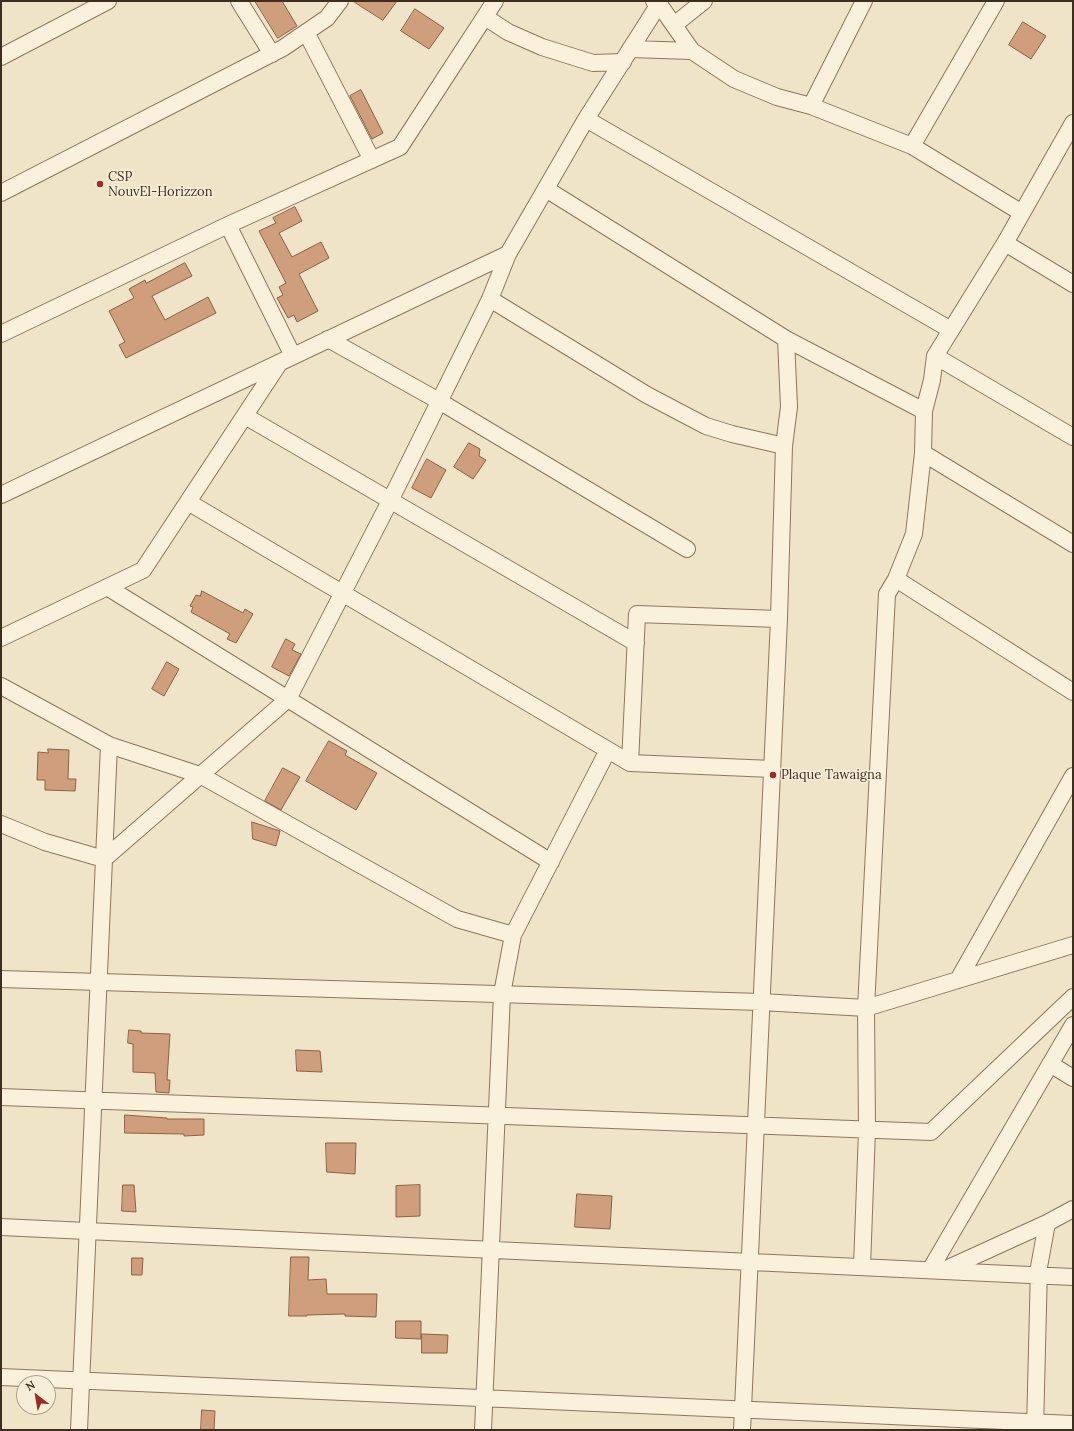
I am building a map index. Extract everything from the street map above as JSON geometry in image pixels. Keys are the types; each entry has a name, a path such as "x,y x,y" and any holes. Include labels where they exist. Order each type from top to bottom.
{"street":[{"path":"1,57 87,6 108,1"},
{"path":"239,1 272,54"},
{"path":"1,193 272,54 327,18 340,1"},
{"path":"1,334 228,225 400,147 495,1"},
{"path":"674,25 704,1"},
{"path":"810,106 864,1"},
{"path":"912,146 996,1"},
{"path":"104,859 288,698 390,501 490,299 508,254 586,119 658,2 692,51 734,79 776,97 810,106 912,146 1022,213"},
{"path":"485,17 508,32 542,47 593,63 626,56 692,51"},
{"path":"306,32 372,160"},
{"path":"586,119 951,330"},
{"path":"862,1267 866,1130 866,1008 887,594 896,579 914,534 923,453 924,411 932,380 935,356 1005,243 1073,123"},
{"path":"546,189 786,339 924,411"},
{"path":"228,225 286,359"},
{"path":"1005,243 1073,284"},
{"path":"1,495 508,254"},
{"path":"490,299 647,395 706,426 732,434 784,446"},
{"path":"328,339 439,400 687,549"},
{"path":"742,1430 779,619 784,446 789,407 786,339"},
{"path":"935,356 1073,437"},
{"path":"1,638 143,570 245,416 286,359"},
{"path":"245,416 636,643"},
{"path":"923,453 1073,544"},
{"path":"188,502 630,763 772,769"},
{"path":"896,579 1073,692"},
{"path":"108,587 551,862"},
{"path":"630,763 637,614 779,619"},
{"path":"1,686 109,745 200,775 457,919 513,935"},
{"path":"79,1430 109,745"},
{"path":"483,1430 502,994 513,935 608,750"},
{"path":"958,980 1073,776"},
{"path":"1,824 45,842 104,859"},
{"path":"1,979 762,1002 866,1008 1073,945"},
{"path":"1,1097 931,1132 1073,997"},
{"path":"936,1270 1073,1025"},
{"path":"1050,1064 1073,1078"},
{"path":"936,1270 1047,1223 1073,1209"},
{"path":"1035,1426 1039,1267 1047,1223"},
{"path":"1,1227 1073,1277"},
{"path":"1,1377 743,1410 1035,1426 1073,1424"}],"building":[{"path":"255,1 282,1 297,26 278,38"},
{"path":"353,1 397,1 383,20"},
{"path":"415,9 444,28 429,49 401,31"},
{"path":"1023,22 1046,36 1031,59 1009,45"},
{"path":"361,90 383,133 372,139 350,96"},
{"path":"295,207 302,221 279,233 292,257 321,242 329,258 299,274 318,311 297,322 294,315 288,318 277,298 283,295 279,287 286,283 259,231 276,223 273,218"},
{"path":"185,263 192,276 152,296 165,320 208,297 216,313 126,358 119,345 125,342 109,311 134,298 129,289 145,280 146,283"},
{"path":"469,443 480,449 479,456 486,460 473,479 454,467"},
{"path":"427,459 446,470 431,498 412,488"},
{"path":"202,591 243,613 245,609 253,614 236,643 227,639 230,634 191,612 193,607 190,606 196,595 200,596"},
{"path":"286,639 295,644 292,650 301,654 289,676 272,667"},
{"path":"167,662 179,669 164,696 152,689"},
{"path":"329,741 347,751 345,755 377,773 356,810 306,781"},
{"path":"48,749 69,750 68,779 76,779 75,791 45,790 45,780 37,780 38,752 48,753"},
{"path":"283,768 300,777 281,810 265,801"},
{"path":"252,822 280,831 276,846 253,839"},
{"path":"129,1030 141,1031 141,1033 170,1034 167,1080 170,1080 169,1093 156,1092 155,1073 133,1072 133,1044 128,1043"},
{"path":"296,1050 320,1051 322,1072 297,1071"},
{"path":"125,1115 167,1119 204,1119 204,1135 184,1136 184,1134 125,1133"},
{"path":"326,1143 356,1143 355,1174 327,1172"},
{"path":"123,1185 134,1185 136,1212 122,1211"},
{"path":"420,1185 420,1216 396,1217 396,1186"},
{"path":"577,1194 612,1196 610,1229 575,1227"},
{"path":"291,1257 309,1257 308,1280 326,1279 327,1294 377,1294 376,1317 345,1316 345,1314 289,1316"},
{"path":"132,1258 143,1258 142,1275 132,1275"},
{"path":"396,1321 421,1321 421,1339 396,1338"},
{"path":"422,1334 448,1335 447,1353 422,1353"},
{"path":"202,1410 215,1411 214,1430 201,1430"}],"place":[{"name":"CSP NouvEl-Horizzon","path":"100,184"},
{"name":"Plaque Tawaigna","path":"773,775"}]}
